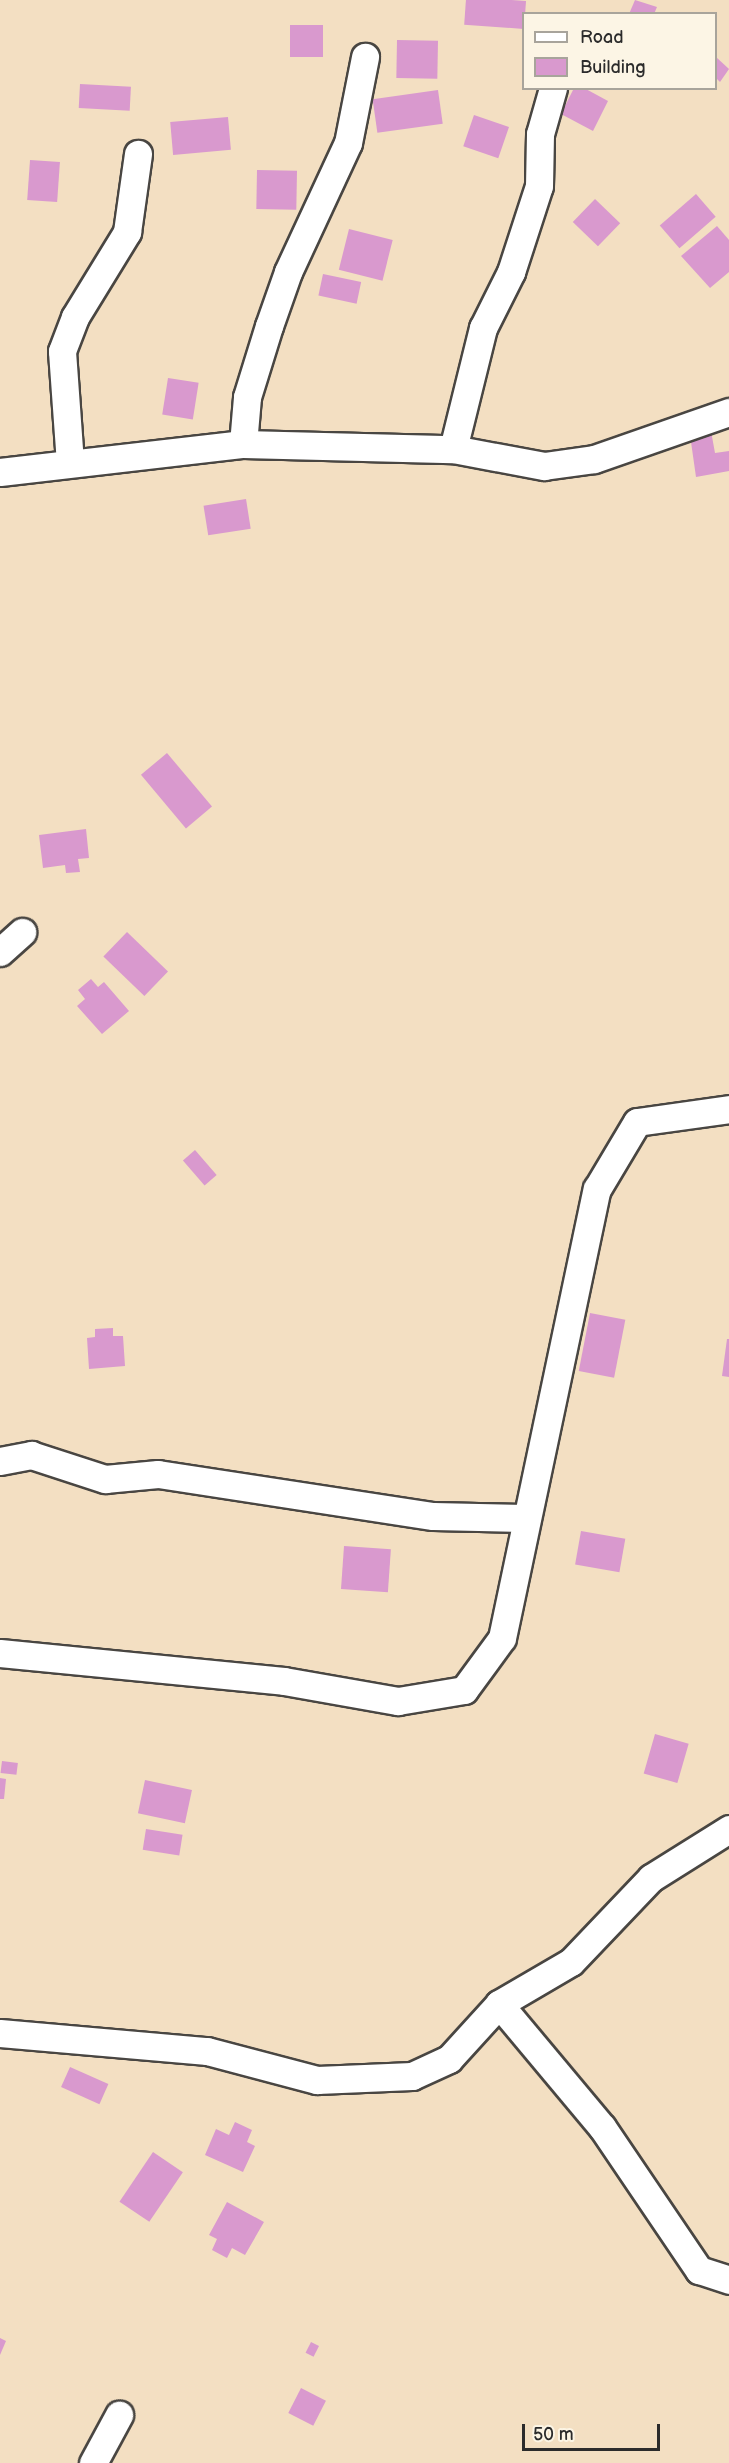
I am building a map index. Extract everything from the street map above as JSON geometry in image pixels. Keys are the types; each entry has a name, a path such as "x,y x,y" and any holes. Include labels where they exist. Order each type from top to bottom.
{"street":[{"path":"243,444 247,397 269,326 288,272 348,143 365,57"},
{"path":"453,449 483,328 511,272 539,186 540,134 552,90"},
{"path":"70,463 62,351 75,317 128,232 138,154"},
{"path":"0,472 243,444 453,449 554,465 594,459 729,412"},
{"path":"0,952 22,932"},
{"path":"0,1653 284,1681 398,1701 464,1690 502,1638 524,1518 597,1189 638,1122 729,1109"},
{"path":"0,1461 31,1455 105,1479 158,1474 433,1516 524,1518"},
{"path":"0,2033 207,2051 337,2082 412,2076 449,2059 498,2004 571,1962 651,1878 729,1830"},
{"path":"498,2004 602,2127 699,2270 729,2280"},
{"path":"93,2463 119,2415"}],"building":[{"path":"466,0 526,1 525,12 522,12 522,29 464,25"},
{"path":"635,0 657,7 655,12 630,12"},
{"path":"290,25 323,25 323,57 290,57"},
{"path":"397,40 438,41 437,79 396,78"},
{"path":"717,58 729,69 720,82 717,79"},
{"path":"80,84 131,87 130,111 79,108"},
{"path":"438,90 443,124 377,133 373,99"},
{"path":"573,90 588,90 608,101 593,131 561,114"},
{"path":"474,115 509,127 498,158 463,146"},
{"path":"228,117 231,150 173,155 170,122"},
{"path":"30,160 60,162 57,202 27,200"},
{"path":"257,170 297,171 296,210 256,209"},
{"path":"696,194 716,217 679,248 660,225"},
{"path":"595,199 620,223 598,246 573,222"},
{"path":"717,226 729,240 729,272 710,288 681,256"},
{"path":"349,229 393,240 383,281 339,270"},
{"path":"323,274 361,282 357,304 318,296"},
{"path":"168,378 199,383 193,419 162,415"},
{"path":"711,431 715,453 729,451 729,471 696,477 690,435"},
{"path":"246,499 251,529 208,535 204,506"},
{"path":"167,753 212,807 186,828 141,775"},
{"path":"86,829 89,858 78,859 80,872 66,873 65,865 43,868 39,835"},
{"path":"127,932 168,972 144,996 103,956"},
{"path":"91,979 98,987 104,982 129,1011 102,1034 77,1006 85,999 78,990"},
{"path":"195,1150 217,1175 205,1185 183,1160"},
{"path":"590,1313 625,1320 614,1378 579,1371"},
{"path":"113,1328 113,1336 123,1336 125,1366 89,1369 87,1338 95,1337 95,1329"},
{"path":"727,1339 729,1339 729,1377 722,1376"},
{"path":"581,1531 625,1539 619,1572 575,1564"},
{"path":"344,1546 391,1549 388,1592 341,1589"},
{"path":"655,1734 689,1744 677,1783 644,1773"},
{"path":"2,1761 18,1763 16,1775 1,1773"},
{"path":"0,1778 6,1779 4,1799 0,1799"},
{"path":"145,1780 192,1790 185,1823 138,1813"},
{"path":"146,1829 183,1835 179,1856 143,1850"},
{"path":"70,2067 108,2084 99,2104 61,2087"},
{"path":"235,2122 252,2130 247,2142 255,2146 243,2172 205,2155 216,2129 229,2135"},
{"path":"153,2152 183,2172 149,2222 119,2202"},
{"path":"227,2202 264,2222 245,2255 232,2248 227,2258 212,2250 217,2239 209,2235"},
{"path":"0,2338 6,2341 0,2355"},
{"path":"311,2342 319,2346 314,2357 306,2353"},
{"path":"301,2388 326,2401 313,2426 288,2413"}]}
